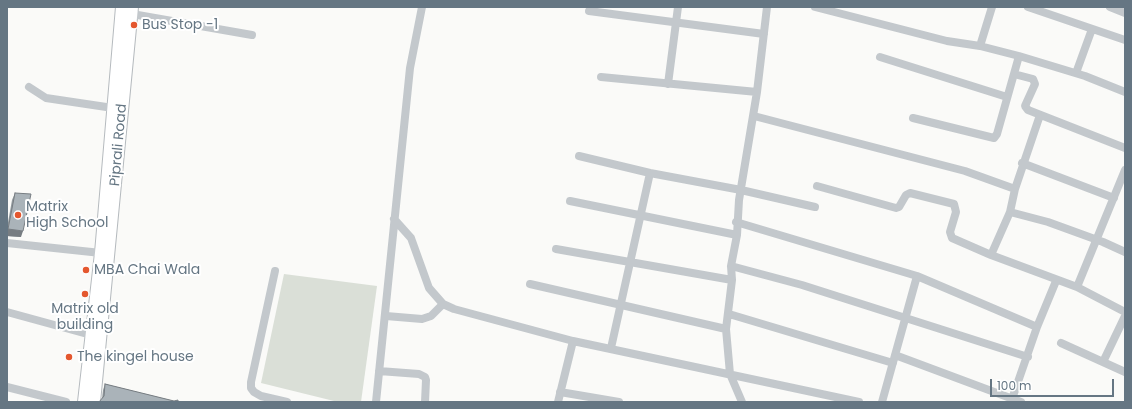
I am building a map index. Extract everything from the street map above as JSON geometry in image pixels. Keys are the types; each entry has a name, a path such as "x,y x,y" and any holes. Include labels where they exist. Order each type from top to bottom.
{"main road":[{"path":"84,402 101,253 113,108 129,9"},
{"name":"Piprali Road","path":"94,402 101,384 129,9"}],"street":[{"path":"376,402 386,316 394,219 410,68 422,7"},
{"path":"668,84 678,7"},
{"path":"742,402 730,374 726,329 732,280 731,266 737,235 736,222 754,116 767,7"},
{"path":"980,46 992,7"},
{"path":"1028,7 1125,40"},
{"path":"1110,7 1125,13"},
{"path":"820,8 947,42 980,46 1019,56 1076,73 1125,92"},
{"path":"129,9 252,35"},
{"path":"589,11 764,34"},
{"path":"1076,73 1092,29"},
{"path":"913,118 994,138 997,134 1019,56"},
{"path":"880,57 1007,97"},
{"path":"1014,74 1033,79 1035,84 1025,106 1028,110 1125,148"},
{"path":"601,77 757,92"},
{"path":"29,87 46,98 113,108"},
{"path":"991,255 1010,212 1022,163 1040,115"},
{"path":"754,116 965,171 1015,189"},
{"path":"578,156 650,173 741,190 815,207"},
{"path":"1022,163 1114,198"},
{"path":"1077,287 1098,240 1125,170"},
{"path":"610,348 621,306 650,173"},
{"path":"817,186 896,208 899,207 906,195 910,193 954,204 956,212 955,220 950,232 952,238 991,255 1077,287 1125,312"},
{"path":"570,201 641,214 737,235"},
{"path":"1010,212 1048,222 1125,251"},
{"path":"394,219 411,238 429,288 443,304 454,309 573,341 859,402"},
{"path":"736,222 917,276 1037,327"},
{"path":"7,243 101,253"},
{"path":"556,249 732,280"},
{"path":"731,266 802,285 1028,357"},
{"path":"275,271 251,382 251,388 261,396 287,402"},
{"path":"882,402 917,276"},
{"path":"729,314 894,359 1016,401 1037,327 1056,280"},
{"path":"530,284 726,329"},
{"path":"386,316 422,319 431,316 443,304"},
{"path":"7,312 91,335"},
{"path":"1103,362 1125,316"},
{"path":"558,402 573,341"},
{"path":"1061,344 1125,372"},
{"path":"379,371 419,374 425,377 426,402"},
{"path":"7,387 66,402"},
{"path":"560,392 619,402"}],"shaded area":[{"path":"284,274 377,286 361,402 338,402 261,383"}],"building":[{"name":"Matrix High School","path":"15,193 31,194 23,231 8,229"},
{"path":"105,384 174,401 178,400 178,402 99,402 104,396"}],"place":[{"name":"Bus Stop -1","path":"134,25"},
{"name":"Matrix High School","path":"18,215"},
{"name":"MBA Chai Wala","path":"86,270"},
{"name":"Matrix old building","path":"85,294"},
{"name":"The kingel house","path":"69,357"}]}
